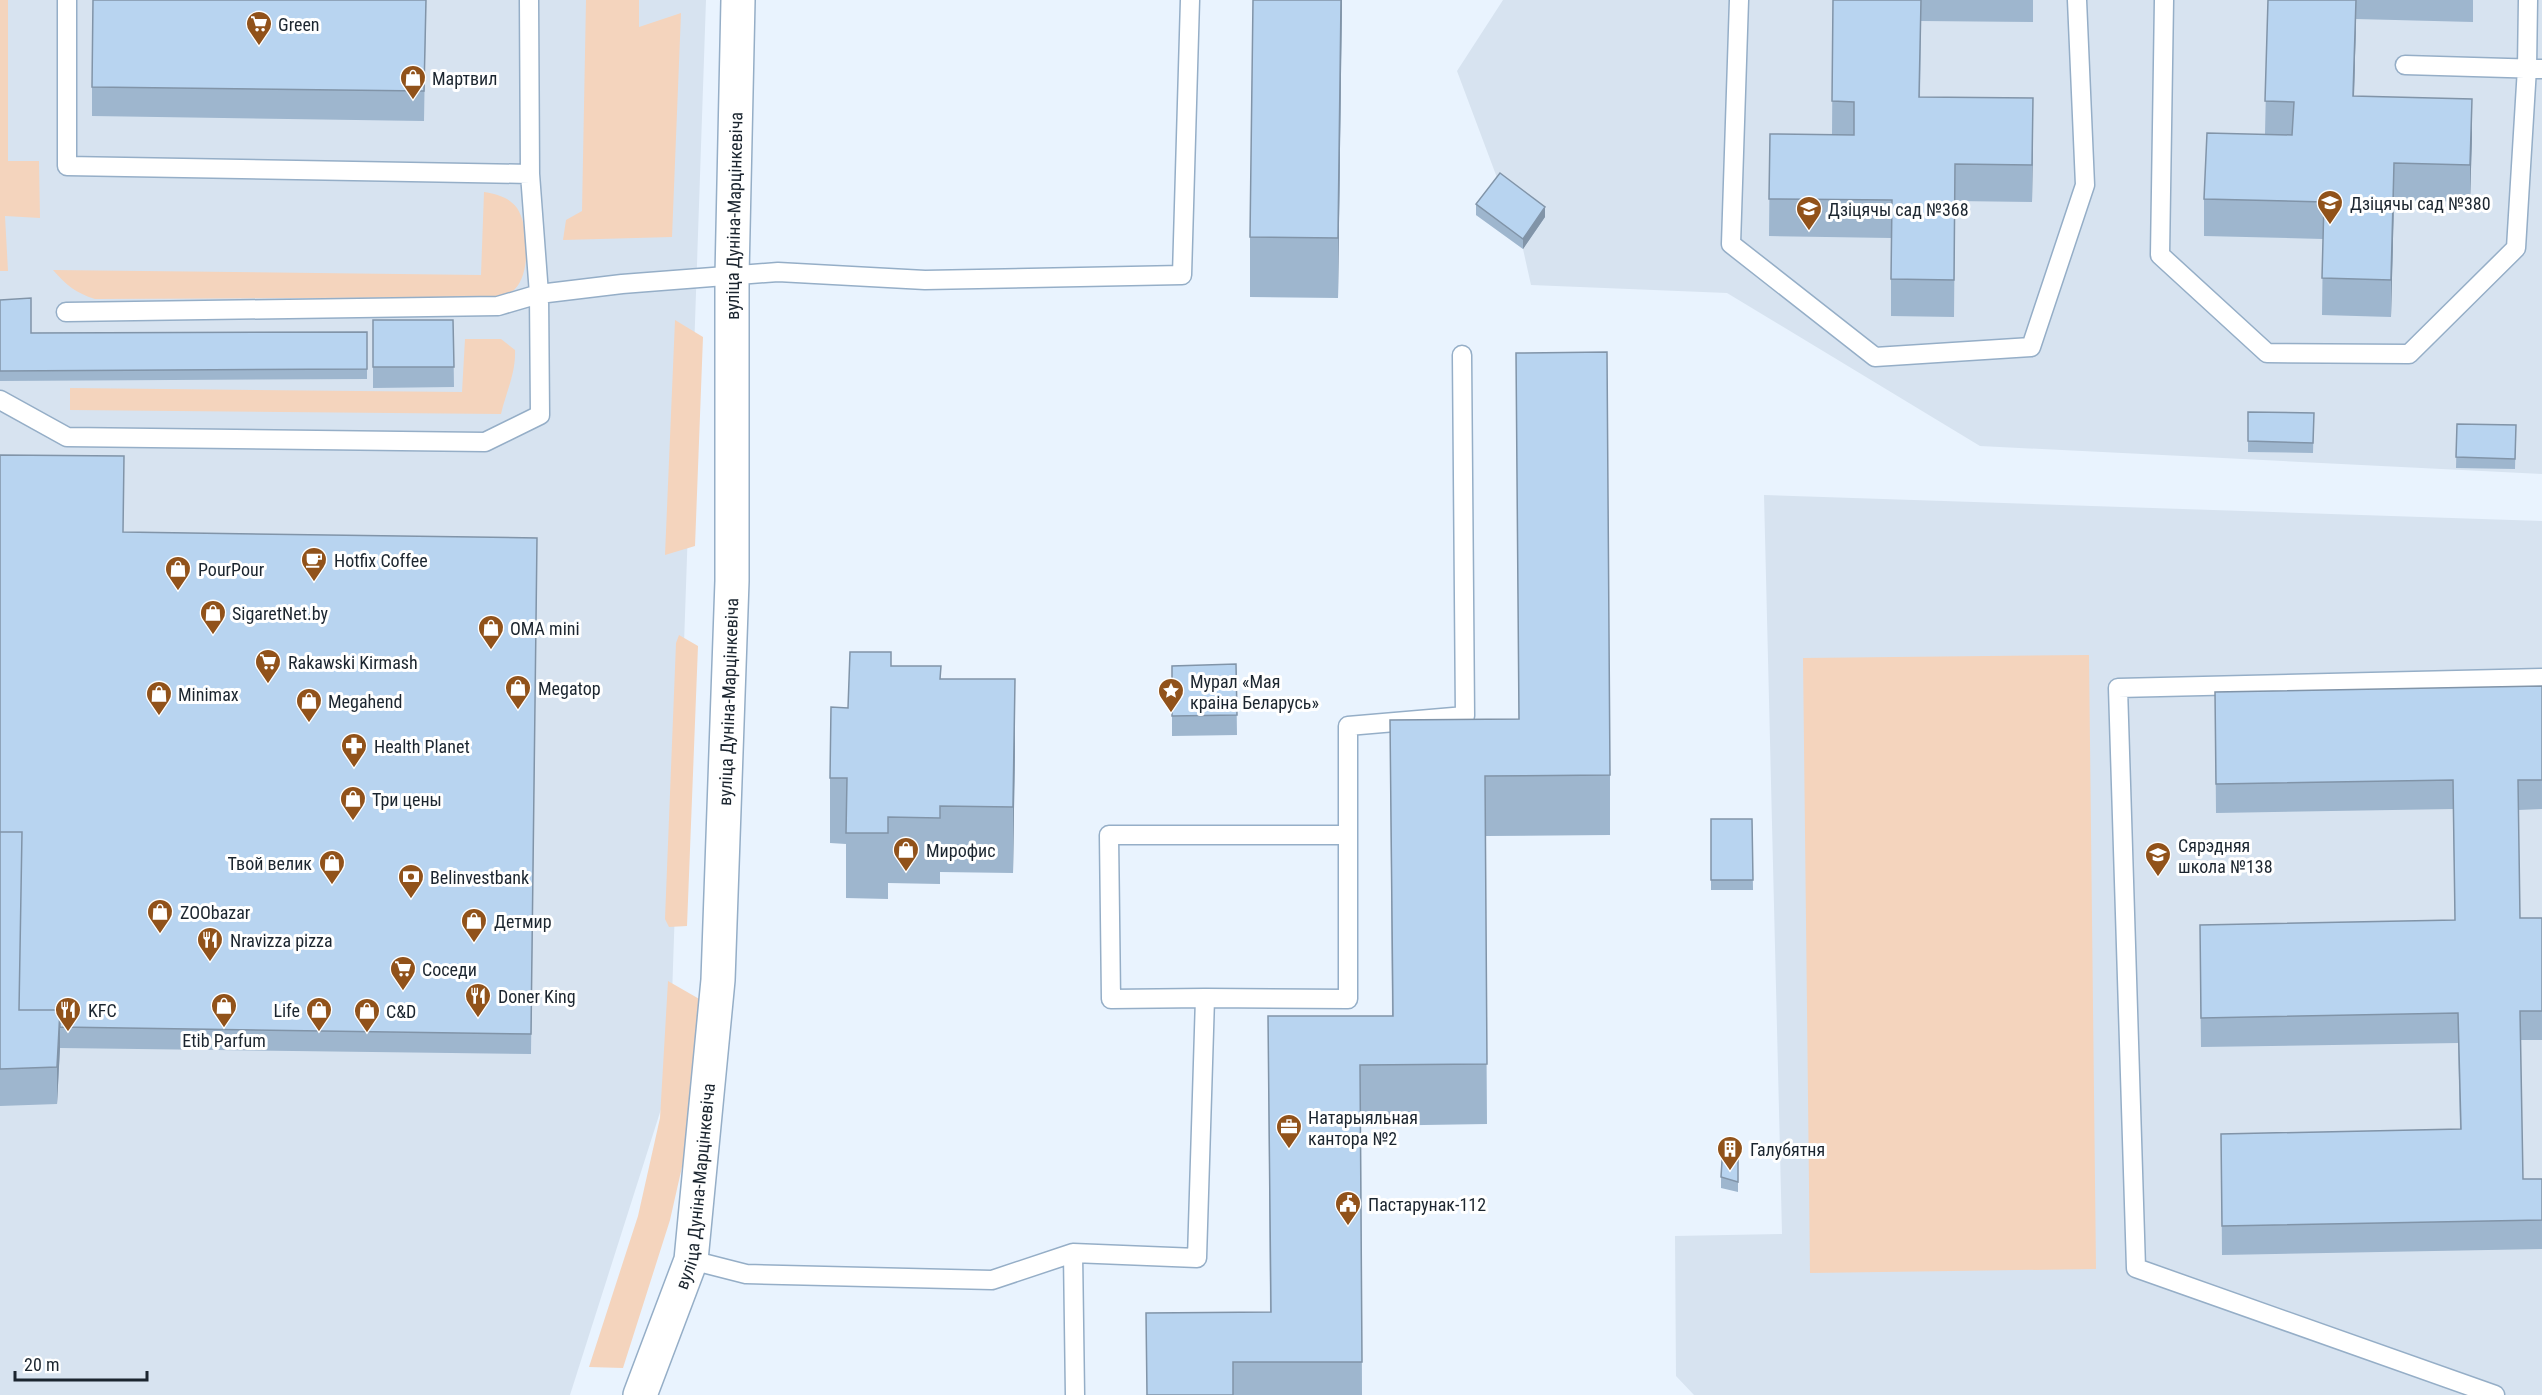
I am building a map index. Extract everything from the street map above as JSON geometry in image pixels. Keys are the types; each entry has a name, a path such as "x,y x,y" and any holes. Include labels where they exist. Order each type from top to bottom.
{"street":[{"name":"вуліца Дуніна-Марцінкевіча","path":"640,1395 691,1260 718,980 732,581 732,276 738,0"}],"lane":[{"path":"67,0 67,166 530,174"},
{"path":"0,400 67,437 485,442 540,415 539,294 530,174 529,0"},
{"path":"66,312 498,306 539,294 622,284 778,272 925,280 1182,275 1190,0"},
{"path":"1739,0 1731,244 1875,357 2031,347 2085,185 2077,0"},
{"path":"2164,0 2160,255 2267,353 2409,354 2516,248 2535,69 2528,0"},
{"path":"2405,65 2535,69"},
{"path":"1346,834 1109,835 1111,999 1348,999 1346,834 1348,726 1466,716 1462,355"},
{"path":"2495,1395 2136,1268 2118,688 2542,678"},
{"path":"691,1260 746,1274 992,1280 1073,1253 1197,1258 1205,998"},
{"path":"1073,1253 1075,1395"}],"shaded area":[{"path":"0,0 706,0 669,1084 570,1395 0,1395"},
{"path":"0,0 8,0 8,161 39,161 40,218 5,216 8,271 0,271"},
{"path":"586,0 639,0 639,27 681,13 672,237 563,240 566,220 582,211"},
{"path":"1503,0 2542,0 2542,474 1980,446 1727,293 1531,285 1523,249 1476,215 1499,183 1457,71"},
{"path":"484,192 502,197 514,204 521,216 526,237 526,261 520,282 509,293 498,297 95,299 72,288 53,270 481,275"},
{"path":"675,320 703,337 695,546 665,555"},
{"path":"465,339 501,339 515,350 512,375 501,414 70,410 70,388 462,392"},
{"name":"Сярэдняя школа №138","path":"1764,495 2542,521 2542,1395 1694,1395 1676,1376 1675,1236 1782,1234"},
{"path":"679,635 698,646 687,926 669,927 665,919 676,643"},
{"path":"2089,655 2096,1269 1810,1273 1803,658"},
{"path":"668,981 701,1000 684,1158 670,1220 623,1368 589,1367 638,1216 660,1118"}],"building":[{"name":"Green","path":"93,0 426,0 424,91 92,87"},
{"path":"1253,0 1341,0 1338,238 1250,237"},
{"path":"1833,0 1921,0 1919,97 2033,98 2032,165 1955,164 1954,280 1891,279 1892,200 1769,199 1770,134 1854,135 1854,102 1832,101"},
{"path":"2268,0 2356,0 2353,96 2472,99 2470,165 2394,163 2391,280 2322,278 2324,202 2204,199 2207,133 2292,135 2294,102 2265,101"},
{"path":"1500,173 1545,207 1523,239 1476,204"},
{"path":"31,298 31,333 367,332 367,369 0,371 0,300"},
{"path":"373,320 453,320 454,367 373,367"},
{"path":"1607,352 1610,775 1485,776 1487,1064 1360,1065 1362,1362 1233,1362 1233,1395 1147,1395 1146,1313 1271,1312 1268,1016 1393,1016 1390,720 1519,719 1516,353"},
{"path":"2248,412 2314,413 2313,443 2248,441"},
{"path":"2457,424 2516,425 2515,459 2456,457"},
{"name":"Rakawski Kirmash","path":"0,455 124,456 123,532 537,538 531,1034 60,1027 60,1010 19,1010 22,832 0,832"},
{"path":"850,652 891,652 891,666 941,666 940,679 1015,679 1013,807 940,806 940,818 888,817 888,833 846,833 847,778 830,778 831,707 848,708"},
{"path":"1236,664 1237,715 1172,716 1172,666"},
{"path":"2542,686 2542,780 2518,780 2520,918 2542,918 2542,1011 2520,1011 2523,1179 2542,1179 2542,1220 2222,1226 2221,1134 2461,1129 2458,1013 2201,1018 2200,925 2455,920 2453,780 2216,784 2215,692"},
{"path":"1711,819 1752,819 1753,880 1711,880"},
{"path":"0,832 22,832 19,1010 60,1010 57,1067 0,1069"},
{"name":"Галубятня","path":"1723,1145 1738,1145 1738,1182 1721,1177"}],"place":[{"name":"Green","path":"259,47"},
{"name":"Мартвил","path":"413,101"},
{"name":"Дзіцячы сад №380","path":"2330,226"},
{"name":"Дзіцячы сад №368","path":"1809,232"},
{"name":"Hotfix Coffee","path":"314,583"},
{"name":"PourPour","path":"178,592"},
{"name":"SigaretNet.by","path":"213,636"},
{"name":"ОМА mini","path":"491,651"},
{"name":"Rakawski Kirmash","path":"268,685"},
{"name":"Megatop","path":"518,711"},
{"name":"Мурал «Мая краіна Беларусь»","path":"1171,714"},
{"name":"Minimax","path":"159,717"},
{"name":"Megahend","path":"309,724"},
{"name":"Health Planet","path":"354,769"},
{"name":"Три цены","path":"353,822"},
{"name":"Мирофис","path":"906,873"},
{"name":"Сярэдняя школа №138","path":"2158,878"},
{"name":"Твой велик","path":"332,886"},
{"name":"Belinvestbank","path":"411,900"},
{"name":"ZOObazar","path":"160,935"},
{"name":"Детмир","path":"474,944"},
{"name":"Nravizza pizza","path":"210,963"},
{"name":"Соседи","path":"403,992"},
{"name":"Doner King","path":"478,1019"},
{"name":"Etib Parfum","path":"224,1029"},
{"name":"KFC","path":"68,1033"},
{"name":"Life","path":"319,1033"},
{"name":"C&D","path":"367,1034"},
{"name":"Натарыяльная кантора №2","path":"1289,1150"},
{"name":"Галубятня","path":"1730,1172"},
{"name":"Пастарунак-112","path":"1348,1227"}]}
